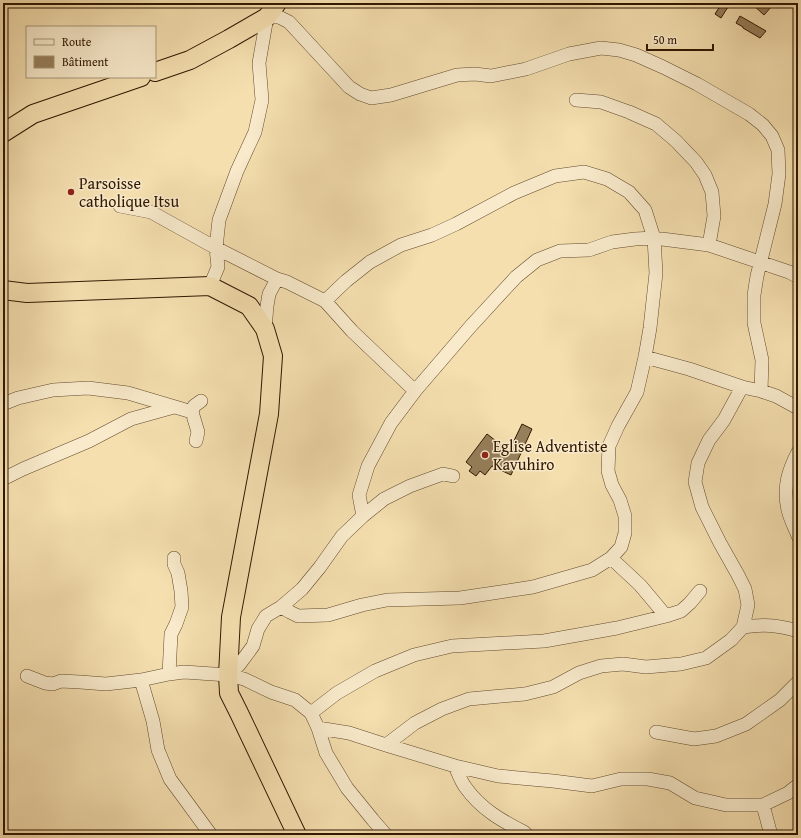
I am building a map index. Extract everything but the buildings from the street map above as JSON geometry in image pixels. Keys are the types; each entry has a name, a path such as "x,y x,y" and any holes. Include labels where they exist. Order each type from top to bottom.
{"highway":[{"path":"156,72 190,60 230,39 272,10"},
{"path":"3,133 33,114 138,78"},
{"path":"3,290 27,293 210,286 249,306 265,329 273,356 269,414 231,617 228,675 229,693 297,835"}],"street":[{"path":"210,286 218,267 216,248 219,220 237,171 255,132 262,100 259,63 272,10"},
{"path":"272,10 279,17 289,22 349,87 360,94 371,98 391,95 457,75 475,74 490,76 526,69 569,54 601,48 619,50 636,55 663,67 697,84 749,114 763,125 772,136 778,150 779,174 776,204 757,276 754,295 754,323 762,360 761,391"},
{"path":"576,100 601,102 656,124 676,141 696,162 706,175 712,192 714,216 709,245"},
{"path":"281,606 298,616 328,615 362,605 387,600 460,598 475,596 533,587 592,570 611,558 620,547 625,533 625,516 620,500 612,486 608,471 609,446 618,426 637,392 645,357 656,274 654,238 645,210 629,192 607,179 584,172 555,176 514,193 432,235 401,245 370,262 346,281 325,301"},
{"path":"120,206 151,212 216,248 277,279 287,282 325,301 352,331 415,391"},
{"path":"363,516 359,494 368,466 391,423 415,391 470,328 516,277 537,260 560,251 589,250 612,242 654,238 709,245 761,262 798,277"},
{"path":"265,329 269,294 277,279"},
{"path":"3,299 27,293"},
{"path":"645,357 689,368 742,387 761,391 776,396 798,408"},
{"path":"386,745 415,723 442,709 469,699 525,694 553,687 579,673 601,666 623,664 646,667 681,664 706,658 731,640 743,626 748,605 745,590 702,507 695,482 698,463 709,440 724,420 742,387"},
{"path":"3,404 18,398 53,390 88,388 128,393 192,412"},
{"path":"196,441 198,432 192,412 194,406 201,401"},
{"path":"3,479 89,441 131,419 174,407"},
{"path":"798,452 791,466 786,488 788,510 798,536"},
{"path":"228,675 240,665 253,646 258,629 266,616 302,589 342,536 363,516 384,500 410,486 443,474 453,476"},
{"path":"169,674 171,634 182,606 182,591 178,573 174,564 174,558"},
{"path":"611,558 640,584 666,616"},
{"path":"311,713 337,694 375,671 414,654 452,646 544,641 617,628 666,616 681,610 690,603 700,591"},
{"path":"743,626 781,626 798,631"},
{"path":"27,676 53,684 61,681 106,684 142,680 190,671 197,673 228,675 244,679 270,692 295,700 311,713 318,728 326,753 347,788 386,835"},
{"path":"142,680 153,721 158,750 170,779 211,835"},
{"path":"656,732 694,739 716,736 746,724 780,700 798,682"},
{"path":"318,728 348,733 455,766 498,776 592,786 621,779 648,779 670,784 695,798 726,805 763,805 788,793 798,785"},
{"path":"455,766 465,788 481,806 527,835"},
{"path":"763,805 771,835"}],"place":[{"name":"Parsoisse catholique Itsu","path":"71,192"},
{"name":"Eglise Adventiste Kavuhiro","path":"485,455"}]}
